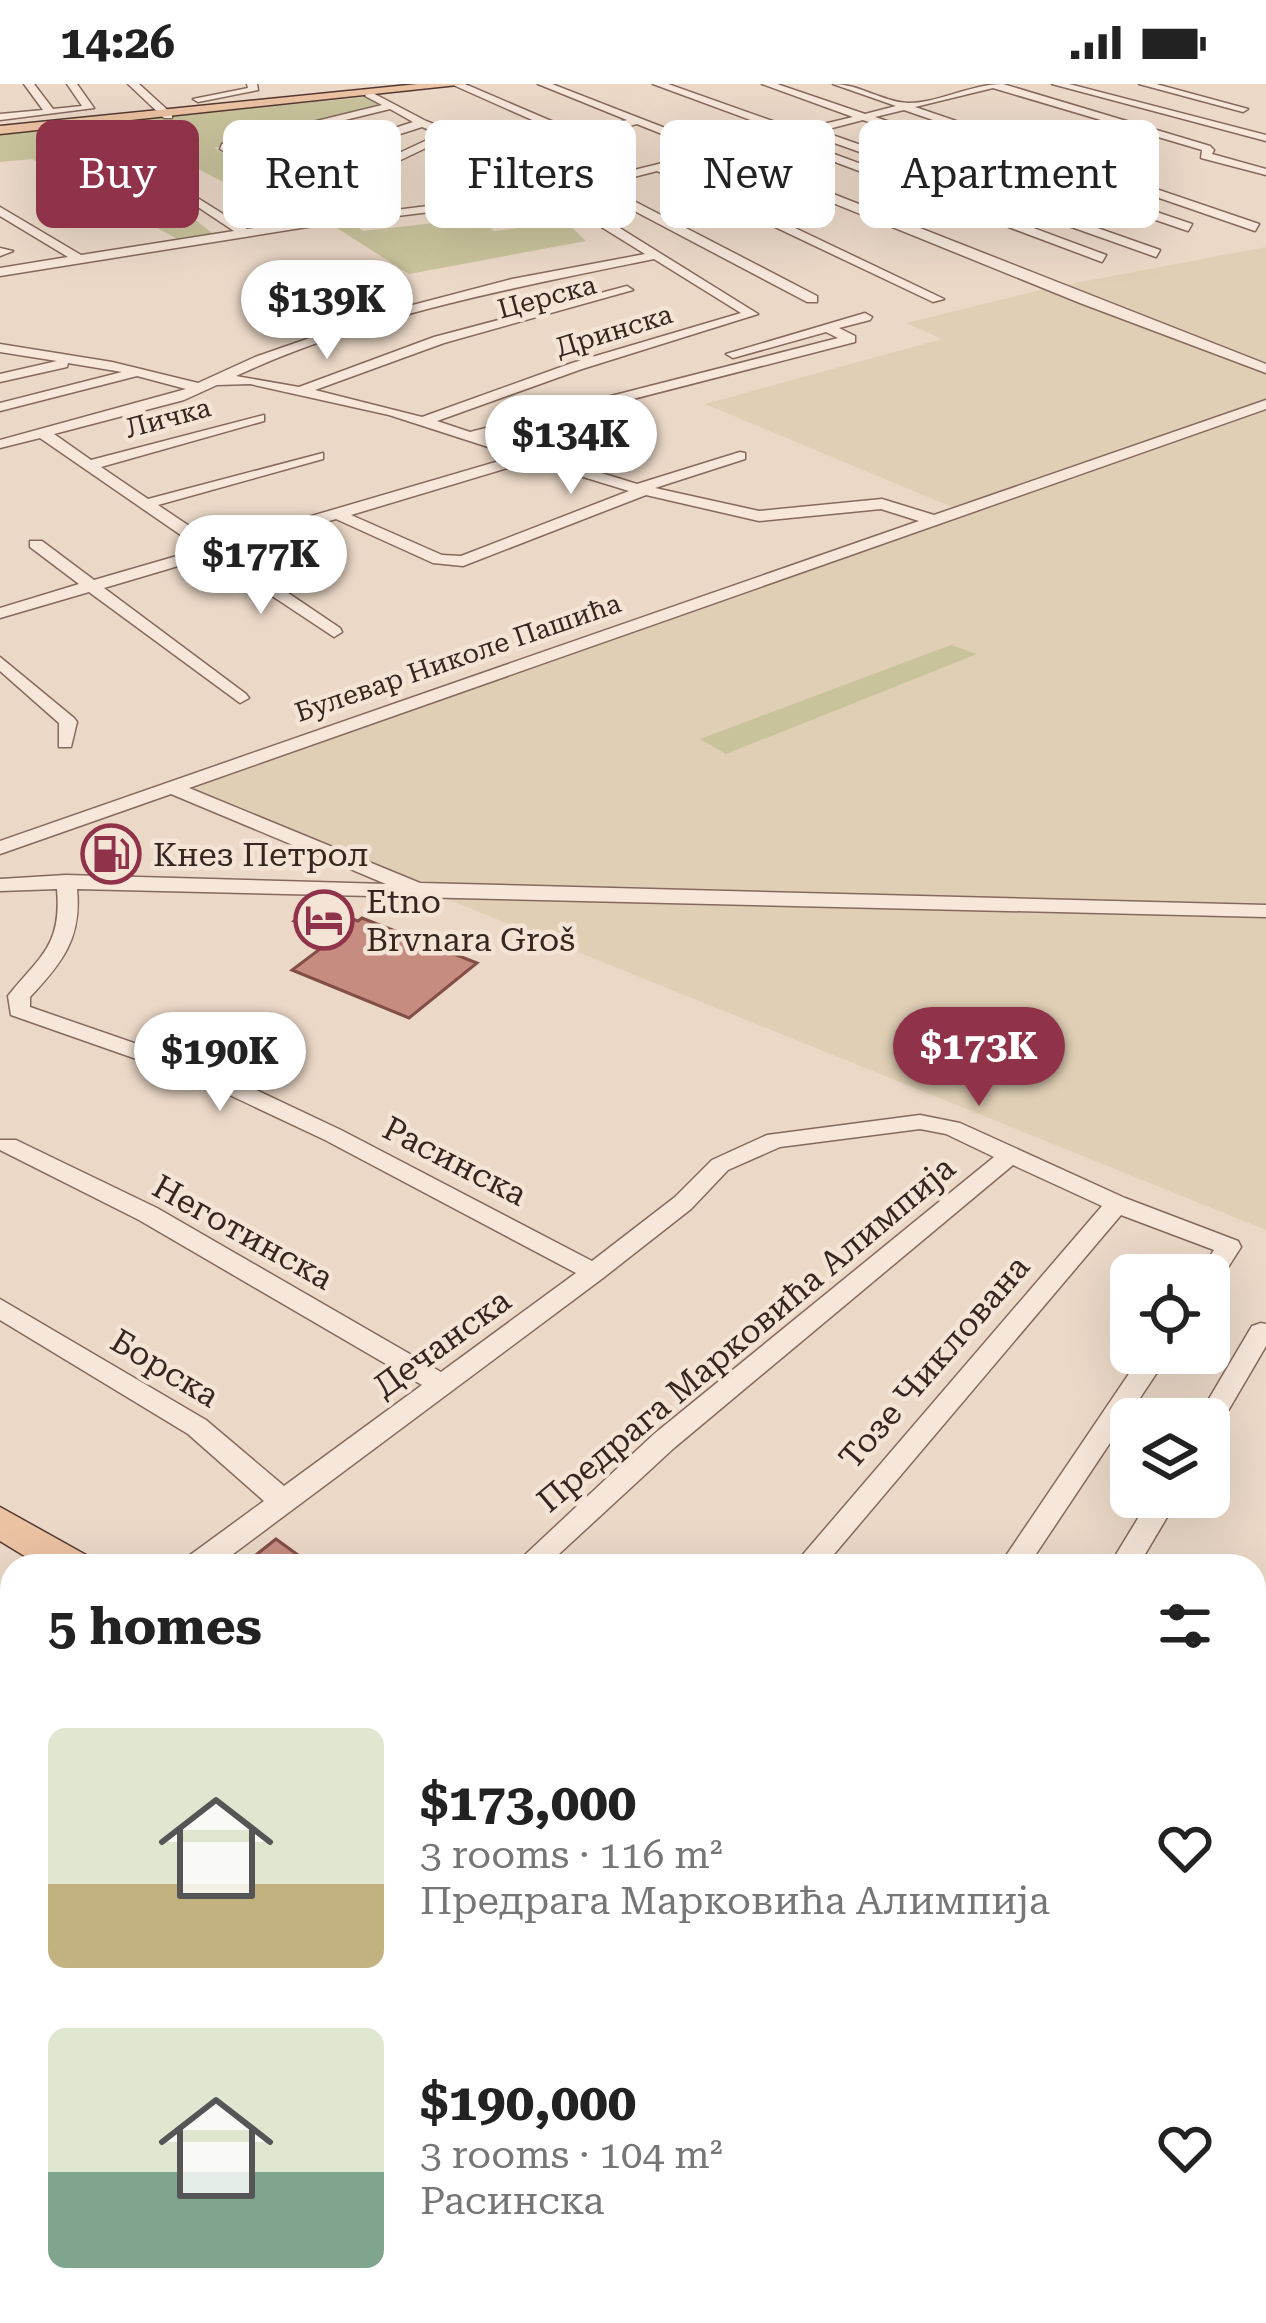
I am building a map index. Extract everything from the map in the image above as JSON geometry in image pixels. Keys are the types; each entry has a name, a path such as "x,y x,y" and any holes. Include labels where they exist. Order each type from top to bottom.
{"main road":[{"path":"0,130 458,84"},
{"path":"0,1522 52,1554"}],"street":[{"path":"29,84 50,112"},
{"path":"0,117 89,108 72,84"},
{"path":"133,84 168,116"},
{"path":"183,84 203,106 254,91 252,84"},
{"path":"458,84 540,120"},
{"path":"543,84 660,129"},
{"path":"658,84 768,120"},
{"path":"767,84 1188,227"},
{"path":"838,84 1255,227"},
{"path":"924,84 952,93"},
{"path":"835,123 994,84 1209,149 1266,159"},
{"path":"1057,84 1266,138"},
{"path":"1144,84 1244,109"},
{"path":"301,120 373,95 425,124"},
{"path":"636,122 640,121"},
{"path":"401,130 422,123"},
{"path":"835,142 1156,253"},
{"path":"1209,149 1205,156 1266,172"},
{"path":"835,158 1102,258"},
{"path":"636,174 659,168 938,299"},
{"path":"835,200 1049,288 1266,369"},
{"path":"199,203 244,232"},
{"path":"636,207 812,299"},
{"path":"0,211 76,257"},
{"path":"0,272 273,228"},
{"path":"608,228 652,256"},
{"path":"0,444 200,388 260,360 387,316 512,283 652,256"},
{"name":"Дринска","path":"424,421 577,366 752,314 652,256"},
{"path":"250,380 418,322 595,277"},
{"path":"298,392 439,340 627,290"},
{"name":"Церска","path":"324,397 488,338 649,296"},
{"path":"733,354 865,317"},
{"path":"469,437 850,339 828,328"},
{"path":"0,347 140,372 200,388"},
{"path":"0,378 76,359"},
{"path":"0,407 140,372"},
{"path":"218,381 250,380 424,421 640,490 768,517 882,504 933,520"},
{"name":"Булевар Николе Пашића","path":"0,848 1266,404"},
{"name":"Личка","path":"90,465 259,418"},
{"path":"42,433 334,632"},
{"path":"146,504 318,456"},
{"path":"335,513 439,560 454,561 475,558 640,490 740,456"},
{"path":"0,613 530,457"},
{"path":"36,544 240,698"},
{"path":"0,662 68,722 71,728 65,742"},
{"path":"172,788 417,889"},
{"path":"0,885 65,881 307,893 417,889 1266,911"},
{"name":"Расинска","path":"65,881 71,920 68,936 19,995 20,1010 210,1077 333,1135 594,1272"},
{"name":"Дечанска","path":"212,1554 594,1272 682,1203 720,1165 775,1140 920,1122 952,1129 1117,1204 1229,1247 1224,1254"},
{"name":"Неготинска","path":"8,1145 148,1214 441,1384"},
{"name":"Предрага Марковића Алимпија","path":"540,1554 664,1441 1010,1156"},
{"name":"Тозе Чиклована","path":"817,1554 1117,1204"},
{"name":"Борска","path":"0,1308 197,1427 284,1502"},
{"path":"1222,1398 1261,1332"},
{"path":"1020,1554 1143,1374"},
{"path":"1131,1554 1153,1518"}],"shaded area":[{"path":"366,97 387,107 332,120 223,120 223,146 214,148 223,153 223,182 199,170 199,120 125,120"},
{"path":"36,129 36,161 0,162 0,132"},
{"path":"199,223 216,236 181,241 157,228 199,228"},
{"path":"337,228 572,228 586,241 409,274"},
{"path":"1266,247 1266,1230 172,788 959,510 705,404 942,339 906,323 1049,288"},
{"path":"951,645 977,654 726,754 700,739"}],"building":[{"path":"315,905 358,921 362,918 477,963 409,1018 292,970 336,937 294,921"},
{"path":"276,1539 297,1554 257,1554"}],"place":[{"name":"Кнез Петрол","path":"111,854"},
{"name":"Etno Brvnara Groš","path":"324,920"}]}
